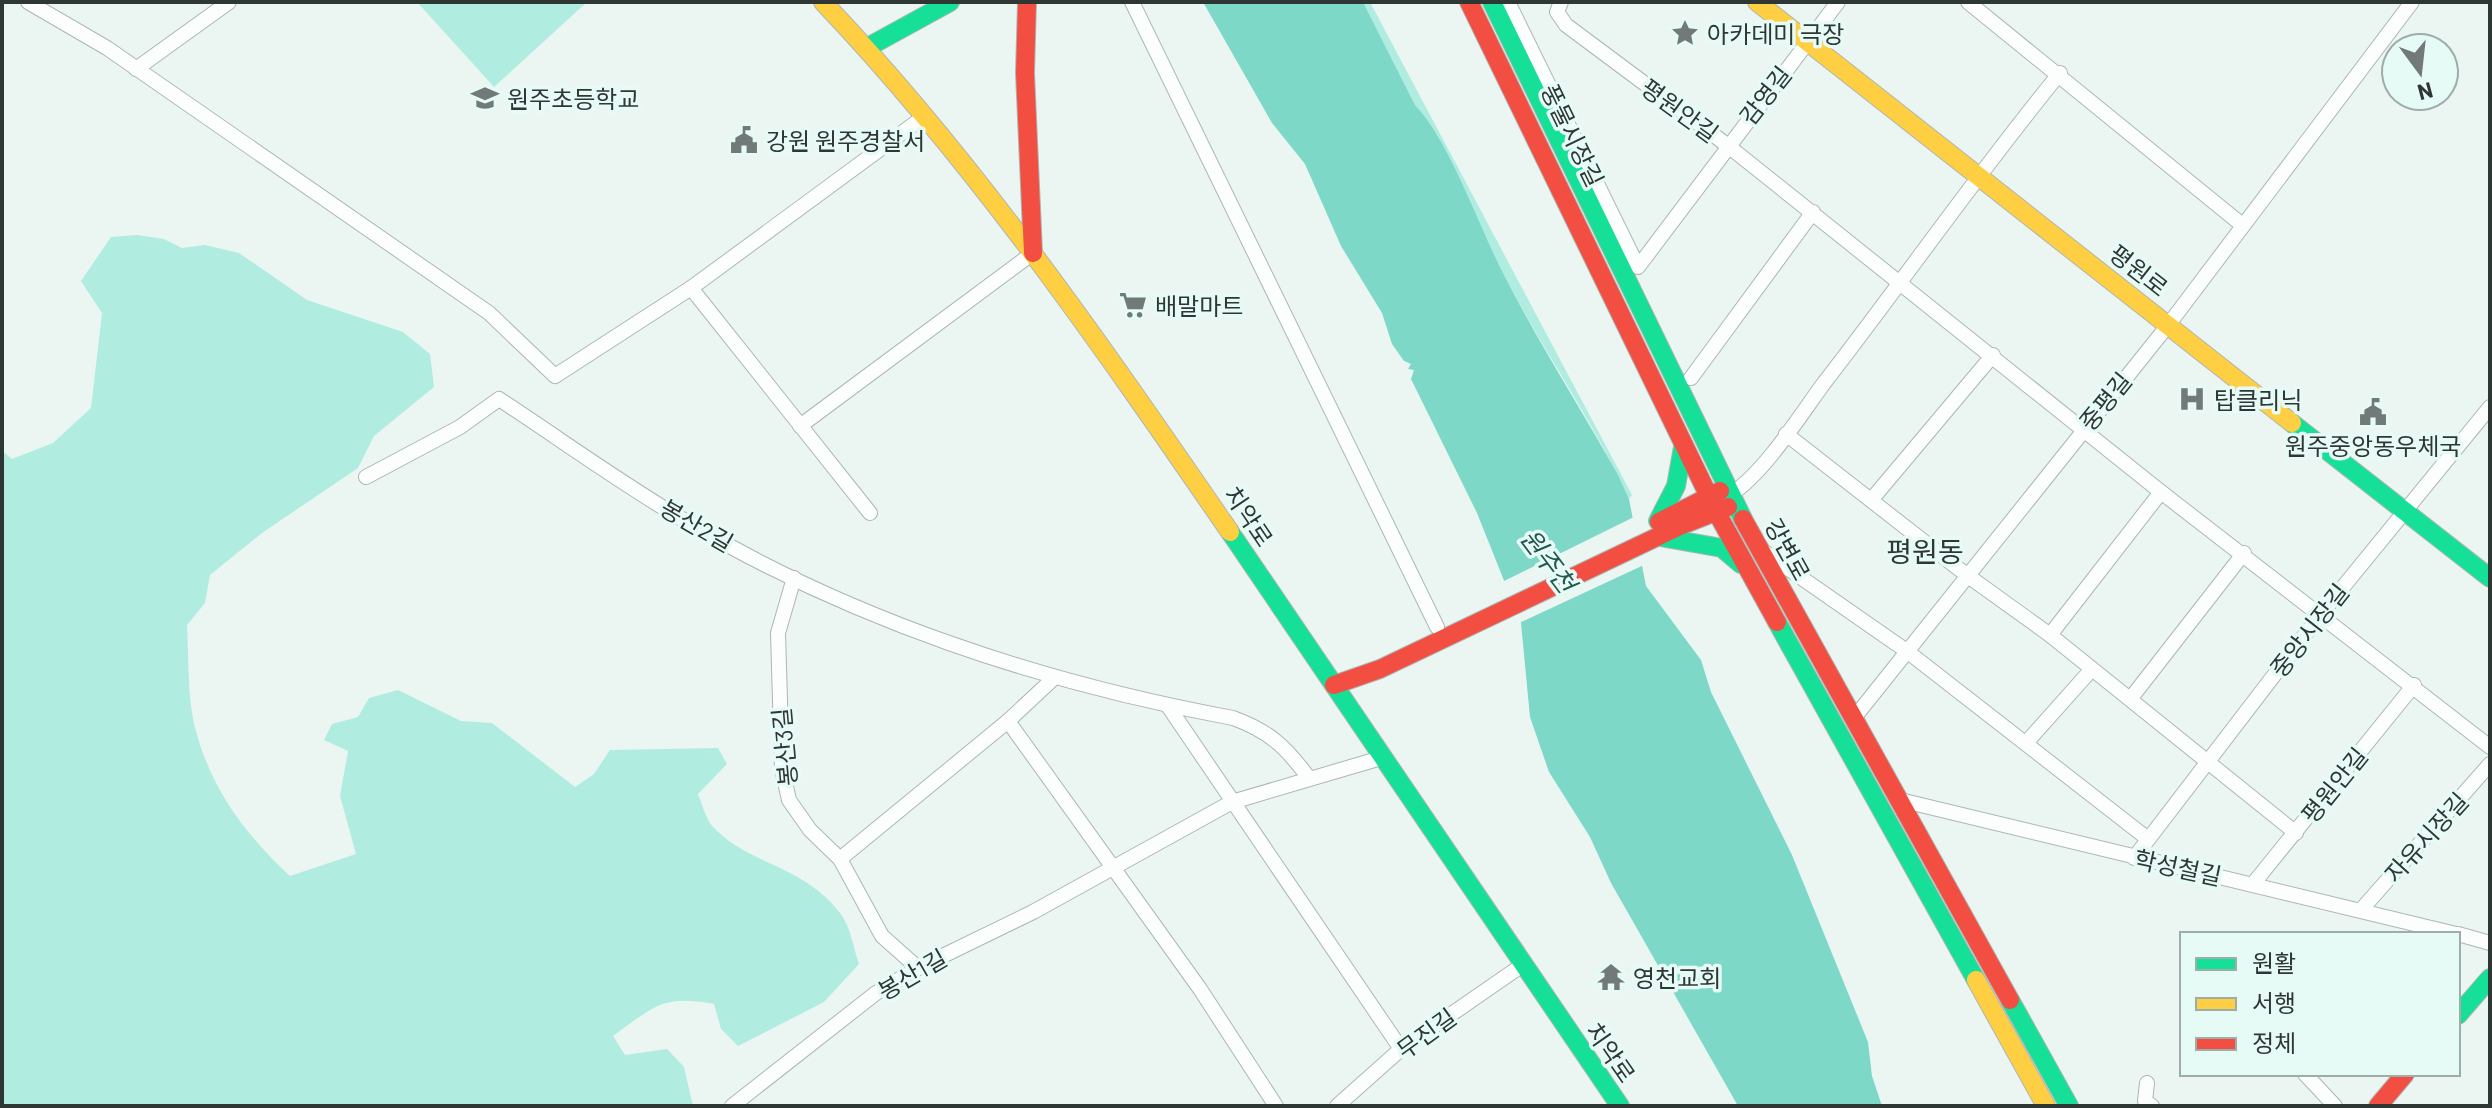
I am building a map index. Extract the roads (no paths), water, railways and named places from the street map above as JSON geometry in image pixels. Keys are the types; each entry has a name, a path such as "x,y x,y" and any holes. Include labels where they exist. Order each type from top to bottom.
{"street":[{"path":"28,2 136,69 489,313 555,376 691,288 925,116"},
{"path":"136,69 229,2"},
{"name":"치악로","path":"823,2 868,47 1033,253 1205,494 1521,966 1620,1106"},
{"path":"868,47 950,2"},
{"path":"800,426 1033,253 1025,73 1027,2"},
{"path":"1132,2 1440,633"},
{"name":"강변로","path":"1469,2 1713,504 2046,1106"},
{"name":"강변로","path":"1492,2 1731,495 2069,1106"},
{"name":"풍물시장길","path":"1508,2 1638,267"},
{"name":"평원안길","path":"1561,2 1557,12 1566,25 1813,212 2161,492 2244,553 2490,747"},
{"name":"평원로","path":"1757,2 2169,324 2404,514 2490,578"},
{"name":"감영길","path":"1638,267 1727,145 1838,2"},
{"path":"1968,2 2060,73 2241,224"},
{"name":"중평길","path":"1854,718 2169,324 2241,224 2351,87 2412,2"},
{"path":"1334,685 1380,669 1440,633 1678,522 1741,488 1902,283 1977,174 2060,73"},
{"path":"1691,378 1813,212"},
{"path":"691,288 870,513"},
{"path":"1872,499 1993,355"},
{"name":"봉산2길","path":"366,477 460,427 499,399 682,520 794,578 923,633 1054,678 1168,706 1233,718 1262,728 1285,746 1308,777"},
{"name":"중앙시장길","path":"2134,858 2321,614 2490,407"},
{"path":"1786,434 2131,698 2296,833"},
{"path":"1678,522 1678,484 1684,443"},
{"path":"2050,635 2161,492"},
{"path":"1678,522 1722,548 1750,572"},
{"path":"1760,548 1908,652 2148,839"},
{"path":"2131,698 2244,553"},
{"name":"봉산3길","path":"794,578 778,633 782,769 789,800 810,830 840,859 882,936 918,968"},
{"path":"2026,743 2092,669"},
{"path":"840,859 1008,721 1054,678"},
{"name":"평원안길","path":"2253,884 2414,685"},
{"path":"1168,706 1401,1049"},
{"path":"1008,721 1110,868 1200,989 1276,1106"},
{"name":"봉산1길","path":"732,1106 876,993 918,968 1033,912 1232,802 1308,777 1381,758"},
{"name":"자유시장길","path":"2361,910 2490,764"},
{"name":"학성철길","path":"1900,800 2449,932"},
{"name":"학성철길","path":"2460,935 2490,943"},
{"name":"무진길","path":"1337,1106 1401,1049 1521,966"},
{"path":"2460,1013 2490,978"},
{"path":"2307,1076 2335,1106"},
{"path":"2378,1106 2403,1076"},
{"path":"2147,1083 2145,1101 2152,1106"}],"water":[{"name":"원주천","path":"1203,2 1363,2 1415,105 1451,161 1516,299 1618,475 1629,499 1646,586 1701,660 1711,692 1792,855 1868,1042 1872,1076 1882,1106 1738,1106 1611,883 1590,837 1549,772 1530,717 1521,623 1477,513 1411,379 1414,370 1408,369 1411,364 1404,361 1392,344 1382,313 1341,246 1305,164 1272,123"}],"place":[{"name":"아카데미 극장","path":"1685,33"},
{"name":"원주초등학교","path":"485,98"},
{"name":"강원 원주경찰서","path":"744,140"},
{"name":"배말마트","path":"1133,305"},
{"name":"탑클리닉","path":"2192,399"},
{"name":"원주중앙동우체국","path":"2373,412"},
{"name":"영천교회","path":"1611,977"}],"district":[{"name":"평원동","path":"1925,551"}]}
